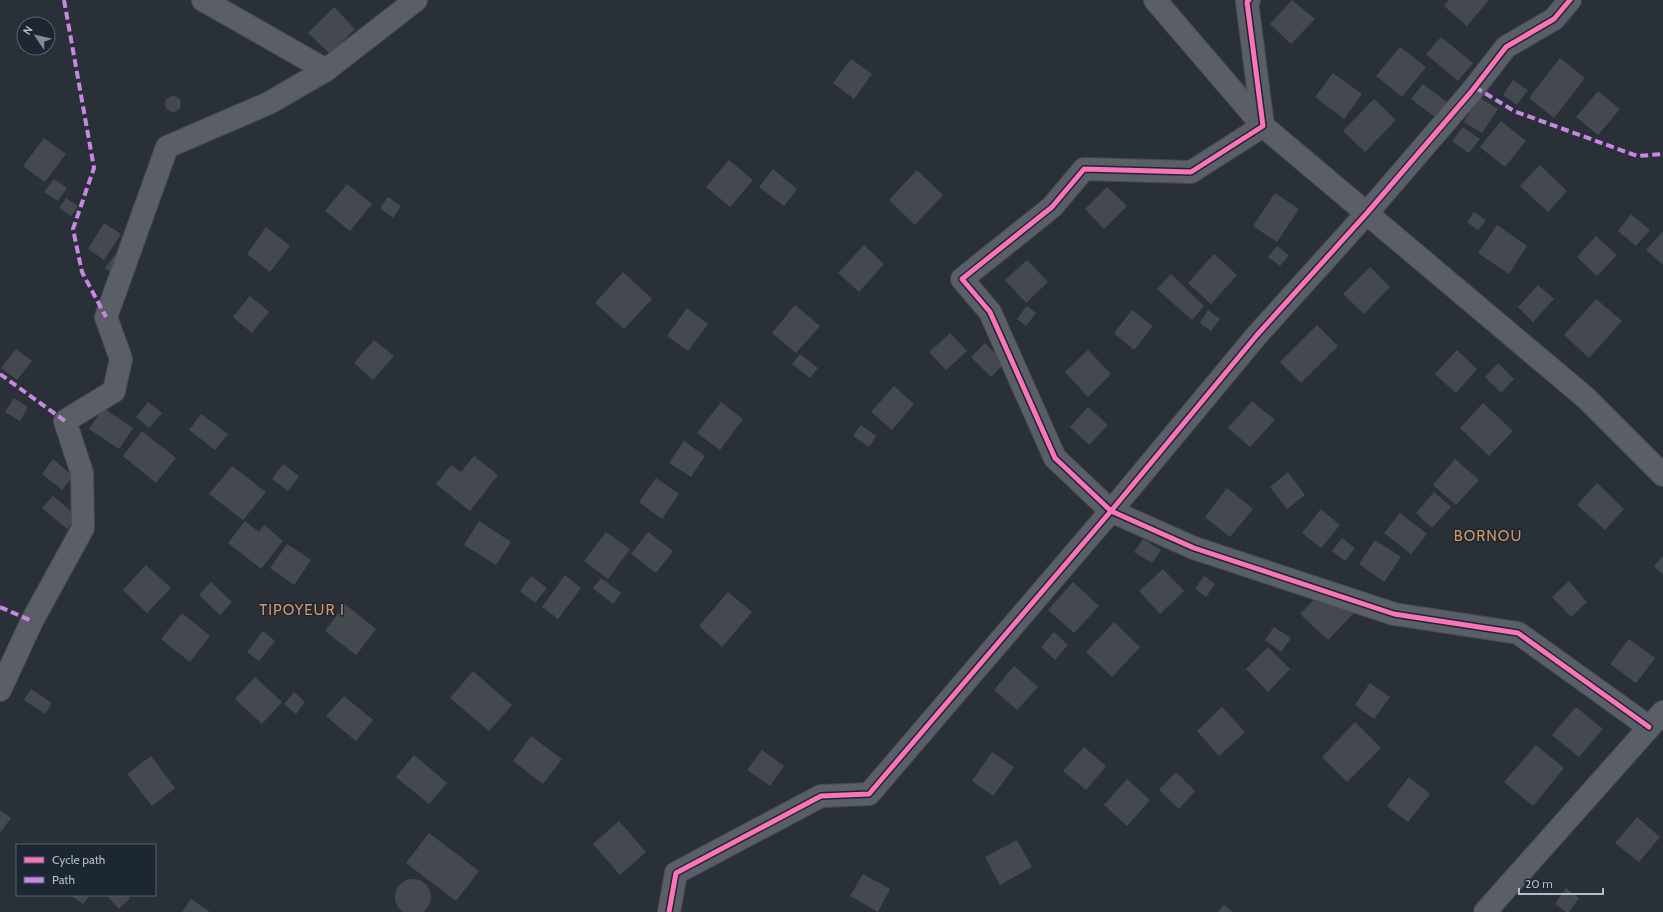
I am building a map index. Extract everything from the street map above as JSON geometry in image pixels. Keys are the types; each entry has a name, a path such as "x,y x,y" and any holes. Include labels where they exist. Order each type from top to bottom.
{"street":[{"path":"203,0 326,70"},
{"path":"0,690 32,621 83,528 82,474 65,421 114,391 121,359 106,317 167,147 269,103 326,70 416,0"},
{"path":"1155,0 1263,126 1586,398 1663,475"},
{"path":"1249,0 1247,2 1263,126"},
{"path":"669,912 676,873 820,796 869,794 1111,511 1257,335 1367,213 1472,92 1506,47 1554,19 1570,0"},
{"path":"1263,126 1191,172 1084,169 1052,207 962,279 990,312 1055,458 1111,511 1194,548 1394,614 1518,633 1656,719 1485,912"}],"building":[{"path":"1292,0 1315,19 1291,44 1270,24"},
{"path":"1449,0 1489,0 1467,26 1444,6"},
{"path":"334,7 355,29 330,54 308,33"},
{"path":"1441,37 1473,63 1458,81 1426,54"},
{"path":"1400,47 1426,67 1402,97 1376,76"},
{"path":"1560,58 1585,78 1554,118 1529,98"},
{"path":"851,59 872,74 854,99 833,83"},
{"path":"1333,73 1362,94 1344,119 1315,97"},
{"path":"1513,80 1528,90 1517,105 1503,95"},
{"path":"1423,84 1447,102 1435,117 1411,99"},
{"path":"1598,91 1620,109 1598,135 1576,117"},
{"path":"170,96 176,96 181,101 179,110 176,112 170,112 165,107 165,101"},
{"path":"1479,97 1498,109 1482,133 1464,122"},
{"path":"1374,99 1396,120 1365,152 1343,131"},
{"path":"1501,121 1526,141 1505,167 1480,147"},
{"path":"1463,127 1480,139 1469,153 1452,141"},
{"path":"44,138 66,154 45,182 23,166"},
{"path":"729,160 753,180 730,207 706,187"},
{"path":"1540,165 1567,191 1548,212 1520,186"},
{"path":"773,169 797,189 784,206 759,187"},
{"path":"917,170 943,195 915,225 889,200"},
{"path":"54,179 67,188 58,201 44,192"},
{"path":"347,184 372,204 350,231 325,211"},
{"path":"1107,187 1127,206 1104,229 1085,209"},
{"path":"1275,193 1299,209 1277,242 1253,226"},
{"path":"388,197 401,206 393,218 380,208"},
{"path":"66,198 78,206 71,216 59,208"},
{"path":"1474,212 1486,220 1478,230 1467,222"},
{"path":"1631,214 1650,230 1636,246 1618,231"},
{"path":"104,223 121,234 104,260 88,249"},
{"path":"1497,225 1527,246 1509,274 1478,253"},
{"path":"266,227 290,246 270,272 247,254"},
{"path":"1663,231 1663,265 1646,250"},
{"path":"1596,236 1617,255 1597,276 1577,257"},
{"path":"864,245 884,264 859,292 838,273"},
{"path":"1277,246 1289,255 1280,266 1268,257"},
{"path":"1214,254 1237,275 1211,304 1188,283"},
{"path":"115,255 135,270 126,283 105,268"},
{"path":"1027,260 1048,282 1026,303 1005,280"},
{"path":"1370,267 1390,287 1364,314 1343,294"},
{"path":"623,272 652,299 624,329 595,303"},
{"path":"1171,274 1204,306 1192,320 1157,289"},
{"path":"1538,285 1554,299 1533,322 1518,307"},
{"path":"250,296 269,312 252,333 233,317"},
{"path":"1596,299 1622,321 1589,358 1564,335"},
{"path":"795,305 820,326 796,353 772,333"},
{"path":"1027,306 1036,313 1026,326 1017,319"},
{"path":"687,308 708,324 688,351 667,336"},
{"path":"1132,310 1153,326 1134,350 1114,333"},
{"path":"1208,310 1220,319 1211,331 1200,323"},
{"path":"1317,325 1338,346 1301,383 1280,362"},
{"path":"950,333 967,351 946,370 929,352"},
{"path":"374,340 394,356 373,380 354,363"},
{"path":"985,343 1005,363 991,377 971,357"},
{"path":"16,349 32,361 17,380 1,368"},
{"path":"1088,350 1111,374 1088,397 1065,372"},
{"path":"1457,350 1477,369 1456,393 1435,374"},
{"path":"800,354 818,368 810,378 792,364"},
{"path":"1498,363 1514,379 1501,393 1485,377"},
{"path":"894,386 914,404 892,430 871,412"},
{"path":"14,398 28,407 20,421 5,412"},
{"path":"1252,401 1275,420 1250,447 1228,428"},
{"path":"148,402 162,413 149,428 136,417"},
{"path":"721,402 743,419 720,450 697,433"},
{"path":"1483,403 1513,431 1489,456 1460,428"},
{"path":"1088,407 1108,425 1089,445 1070,427"},
{"path":"103,408 133,428 119,449 89,429"},
{"path":"201,414 228,434 215,450 189,430"},
{"path":"861,425 876,436 869,447 853,436"},
{"path":"142,431 176,458 156,483 123,456"},
{"path":"684,441 705,456 691,477 669,463"},
{"path":"474,456 498,475 470,511 436,484 451,465 461,472"},
{"path":"53,459 73,476 62,490 42,474"},
{"path":"1455,459 1479,480 1456,505 1433,485"},
{"path":"283,464 299,476 288,491 272,479"},
{"path":"232,466 266,492 243,520 209,494"},
{"path":"1288,472 1305,495 1287,509 1270,487"},
{"path":"656,478 679,494 662,519 639,502"},
{"path":"1597,483 1624,509 1605,530 1577,505"},
{"path":"1227,488 1253,509 1230,537 1205,517"},
{"path":"1434,492 1451,507 1432,528 1416,513"},
{"path":"53,496 78,517 67,529 42,508"},
{"path":"1321,509 1340,525 1321,548 1302,533"},
{"path":"1400,513 1427,534 1411,554 1384,533"},
{"path":"245,521 259,532 264,525 283,541 261,569 228,543"},
{"path":"479,521 511,542 496,565 464,545"},
{"path":"606,532 630,549 608,579 584,561"},
{"path":"648,532 673,551 656,573 631,554"},
{"path":"1342,538 1355,548 1345,561 1332,551"},
{"path":"1143,539 1161,550 1152,563 1134,552"},
{"path":"1375,540 1401,557 1384,582 1359,564"},
{"path":"287,544 311,560 294,585 270,568"},
{"path":"1663,556 1663,575 1654,566"},
{"path":"146,565 171,588 147,613 123,590"},
{"path":"1163,569 1184,591 1160,614 1139,591"},
{"path":"565,575 581,588 558,619 542,607"},
{"path":"531,576 547,588 535,603 520,591"},
{"path":"1204,576 1215,584 1206,597 1195,589"},
{"path":"601,578 621,593 613,604 593,588"},
{"path":"1569,581 1587,602 1571,617 1552,597"},
{"path":"211,582 232,602 220,615 199,595"},
{"path":"1073,582 1099,606 1074,633 1048,610"},
{"path":"1327,586 1354,613 1328,640 1300,614"},
{"path":"728,592 752,612 722,647 699,626"},
{"path":"345,604 376,629 356,655 325,631"},
{"path":"182,613 210,636 190,662 161,639"},
{"path":"1114,622 1140,647 1112,677 1086,652"},
{"path":"1274,627 1291,638 1281,652 1265,640"},
{"path":"263,631 275,641 259,661 247,652"},
{"path":"1054,632 1068,645 1055,660 1041,647"},
{"path":"1629,639 1655,658 1636,683 1610,664"},
{"path":"1268,647 1290,669 1268,692 1246,669"},
{"path":"1014,666 1038,687 1017,710 994,690"},
{"path":"473,671 512,705 489,731 450,698"},
{"path":"255,677 282,702 262,724 235,699"},
{"path":"1370,683 1390,697 1374,719 1355,705"},
{"path":"31,689 52,703 45,714 24,700"},
{"path":"294,692 305,702 296,714 284,704"},
{"path":"344,696 373,720 356,741 326,716"},
{"path":"1222,707 1245,732 1219,756 1197,731"},
{"path":"1576,707 1603,729 1579,757 1552,735"},
{"path":"1355,722 1381,748 1347,782 1322,757"},
{"path":"531,736 562,759 543,784 513,761"},
{"path":"1536,745 1564,768 1533,806 1504,782"},
{"path":"1084,747 1106,766 1086,790 1063,771"},
{"path":"762,750 784,766 770,786 747,770"},
{"path":"992,752 1014,767 993,796 972,781"},
{"path":"414,755 447,783 429,804 396,777"},
{"path":"151,756 175,788 152,806 127,774"},
{"path":"1176,772 1195,791 1179,809 1159,790"},
{"path":"1409,777 1430,794 1408,822 1387,806"},
{"path":"1127,779 1150,800 1127,826 1104,805"},
{"path":"0,810 11,818 0,833"},
{"path":"1637,817 1660,837 1639,862 1615,843"},
{"path":"619,821 646,852 620,875 593,844"},
{"path":"429,833 479,871 456,901 406,863"},
{"path":"1017,840 1032,867 1000,885 985,857"},
{"path":"863,874 890,889 878,912 850,896"},
{"path":"413,879 423,882 428,887 431,897 428,907 420,913 403,912 398,907 395,897 398,887 403,882"},
{"path":"1566,888 1579,898 1569,912 1566,912 1555,904"},
{"path":"71,896 89,896 83,904"},
{"path":"128,896 130,898 119,909 108,897"},
{"path":"191,899 210,912 182,912"},
{"path":"1224,905 1233,912 1218,912"}],"marked path":[{"path":"64,0 94,168 73,229 82,272 106,317"},
{"path":"1475,87 1514,111 1637,156 1663,154"},
{"path":"0,374 65,421"},
{"path":"0,607 32,621"}],"cycle path":[{"path":"1249,0 1247,2 1263,126 1191,172 1084,169 1052,207 962,279 990,312 1055,458 1111,511 1194,548 1394,614 1518,633 1649,727"},
{"path":"669,912 676,873 821,796 869,794 1111,511 1257,335 1367,213 1471,92 1506,47 1554,19 1570,0"}],"district":[{"name":"BORNOU","path":"1488,536"},
{"name":"TIPOYEUR I","path":"302,610"}]}
